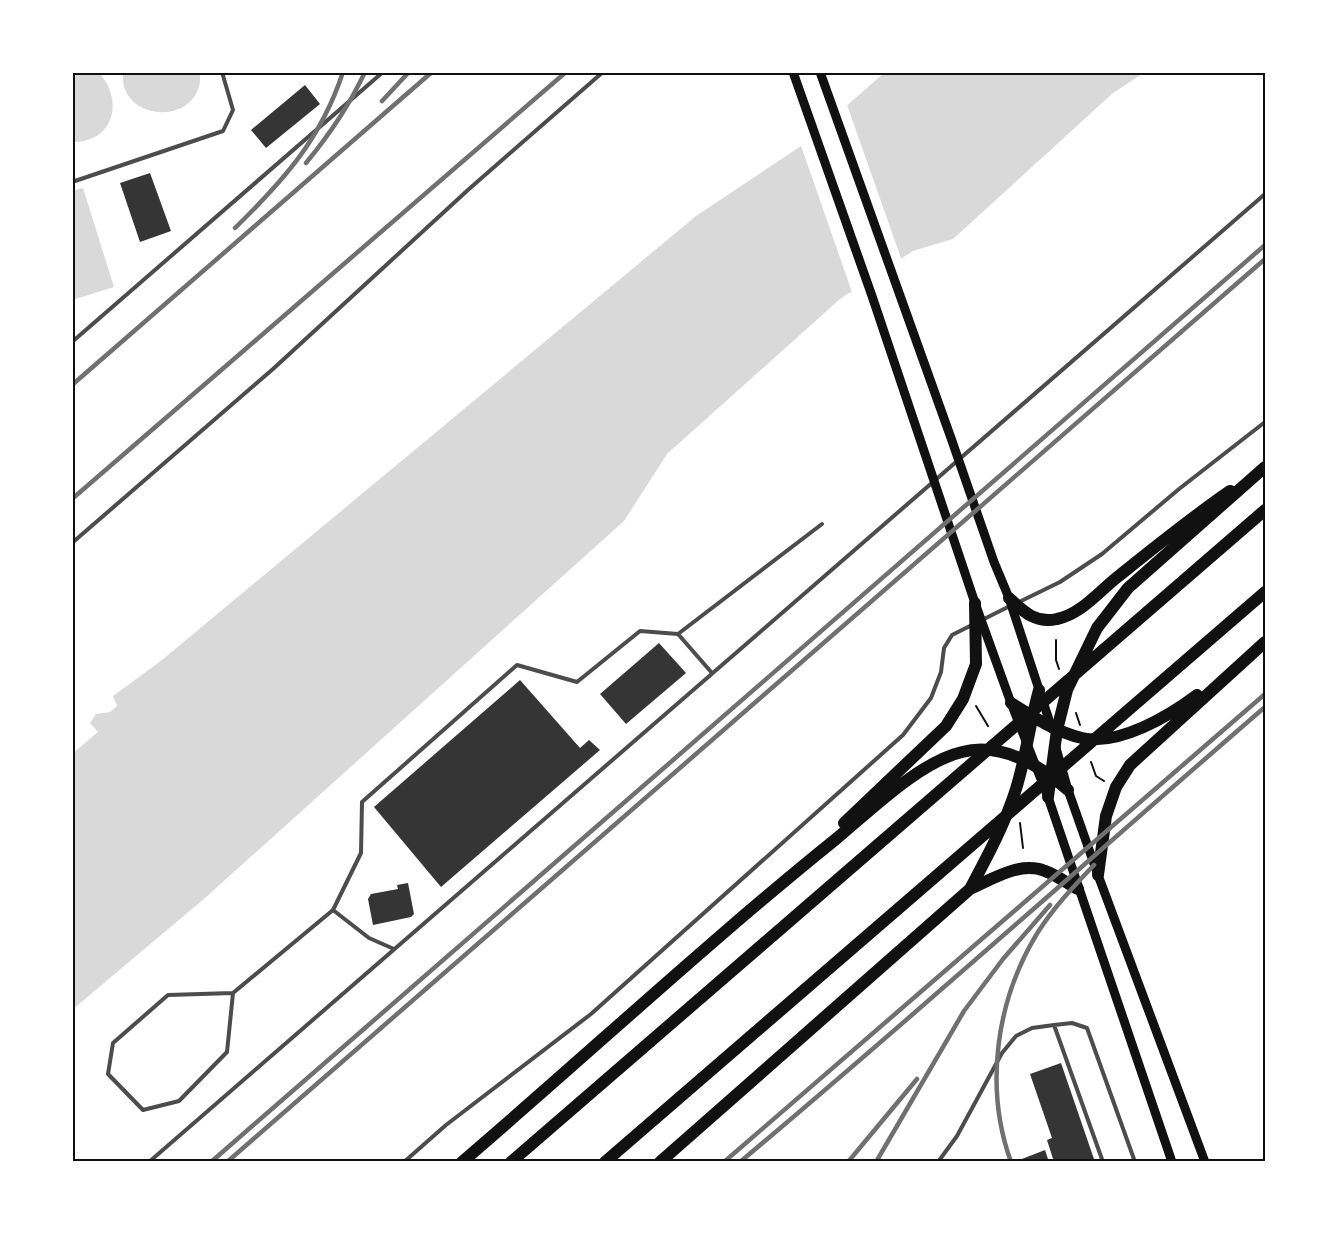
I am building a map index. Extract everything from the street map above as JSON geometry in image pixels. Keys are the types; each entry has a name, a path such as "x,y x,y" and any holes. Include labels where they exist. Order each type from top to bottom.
{"highway":[{"path":"1009,598 1026,615 1040,620 1057,619 1074,613 1204,509 1248,477 1262,470"},
{"path":"1048,797 1054,733 1067,690 1097,628 1128,588 1262,470"},
{"path":"511,1162 1265,510"},
{"path":"605,1162 1265,592"},
{"path":"792,874 895,772 946,726 963,699 976,664 975,603"},
{"path":"1098,875 1106,816 1116,787 1130,765 1182,712 1265,642"},
{"path":"970,890 998,834 1016,790 1039,690"},
{"path":"1011,703 1054,733 1084,739 1105,738 1137,730 1182,712"},
{"path":"462,1162 792,874 904,783 935,762 962,752 998,751 1023,759 1050,774 1068,790"},
{"path":"660,1162 970,890 1014,869 1027,868 1045,870 1078,889"}],"main road":[{"path":"793,72 872,296 975,603 1048,797 1172,1162"},
{"path":"820,72 994,562 1009,598 1054,733 1068,790 1098,875 1205,1162"}],"lane":[{"path":"72,182 223,131 233,110 222,72"},
{"path":"72,342 383,72"},
{"path":"72,543 273,369 469,189 603,72"},
{"path":"149,1162 1265,194"},
{"path":"404,1162 446,1125 591,1014 903,735 931,698 941,672 944,648 952,635 1060,582 1102,554 1179,489 1265,422"},
{"path":"233,993 227,1052 179,1101 143,1110 108,1074 112,1044 168,995 233,993 333,910 361,854 362,802 517,665 577,682 640,631 678,634 822,524"},
{"path":"678,634 712,674"},
{"path":"333,910 369,938 394,950"},
{"path":"938,1162 957,1136 1002,1053 1016,1036 1032,1028 1072,1023 1087,1028 1135,1162"},
{"path":"1054,1025 1103,1162"}],"path":[{"path":"1056,640 1056,660 1061,674"},
{"path":"976,706 988,726"},
{"path":"1074,710 1080,724"},
{"path":"1091,762 1096,776 1104,781"},
{"path":"1019,814 1023,848"}],"shaded area":[{"path":"72,72 99,73 112,96 113,107 111,118 97,136 72,142"},
{"path":"123,72 200,72 198,90 189,102 177,110 162,112 146,110 134,102 125,89"},
{"path":"885,72 1145,72 1113,93 953,239 913,251 840,299 667,454 624,521 205,898 72,1010 72,754 98,732 90,723 96,714 110,712 117,706 113,696 162,660 696,216 801,146"},
{"path":"83,188 114,287 72,300 72,191"}],"pier":[{"path":"846,102 904,262 853,295 800,143"}],"building":[{"path":"305,85 320,104 266,148 251,130"},
{"path":"150,173 171,231 140,242 120,183"},
{"path":"659,643 686,673 626,724 600,694"},
{"path":"520,680 580,748 589,740 600,750 441,887 374,807"},
{"path":"408,883 414,914 411,917 373,925 368,899 371,894 398,889 397,885"},
{"path":"1061,1063 1095,1162 1054,1162 1047,1140 1052,1138 1030,1074"},
{"path":"1045,1150 1049,1162 1014,1162"}],"railway":[{"path":"235,228 269,193 299,157 324,118 343,72"},
{"path":"306,163 338,119 365,72"},
{"path":"382,101 409,72"},
{"path":"72,385 432,72"},
{"path":"72,499 566,72"},
{"path":"211,1162 1265,245"},
{"path":"227,1162 1265,259"},
{"path":"724,1162 1265,694"},
{"path":"740,1162 1265,707"},
{"path":"1011,1162 998,1104 997,1074 999,1044 1012,986 1038,932 1057,905 1094,865"},
{"path":"876,1162 964,1011 1003,959 1050,905"},
{"path":"848,1162 917,1079"}]}
